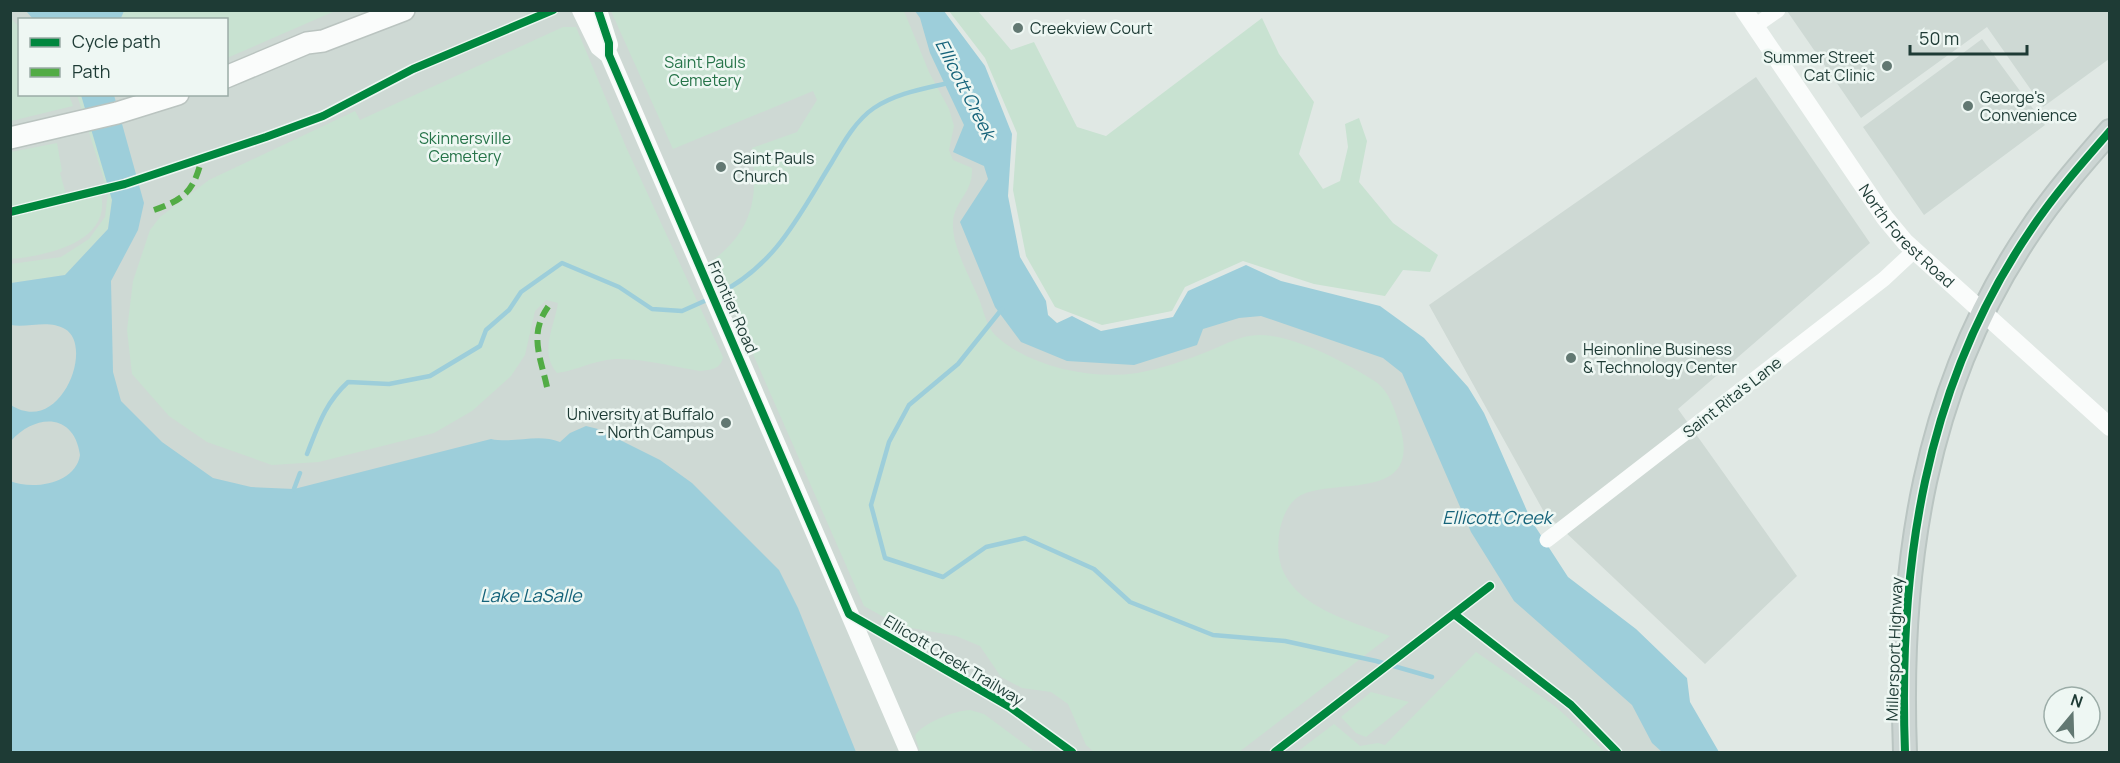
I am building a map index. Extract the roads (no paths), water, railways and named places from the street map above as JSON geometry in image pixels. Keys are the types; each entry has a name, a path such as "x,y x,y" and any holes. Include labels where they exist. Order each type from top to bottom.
{"main road":[{"path":"307,43 318,32 364,10"},
{"path":"228,76 307,43 322,41 404,10"},
{"path":"10,138 50,130 172,96"},
{"name":"Millersport Highway","path":"1904,746 1904,655 1909,578 1929,454 1951,387 1983,314 2030,230 2109,131"}],"street":[{"name":"Frontier Road","path":"581,10 599,47 609,56"},
{"name":"Frontier Road","path":"598,10 609,43 609,56 909,753"},
{"name":"North Forest Road","path":"1744,10 1885,218 1914,251 2109,427"},
{"path":"1755,26 1778,10"},
{"name":"Saint Rita's Lane","path":"1547,540 1884,279 1914,251"}],"water":[{"path":"26,11 124,11 121,18 32,18"},
{"name":"Ellicott Creek","path":"915,11 944,11 985,66 1012,134 1008,196 1020,257 1046,301 1048,315 1057,323 1072,316 1101,331 1173,317 1188,291 1246,265 1281,281 1380,306 1424,338 1468,387 1484,413 1531,520 1568,577 1636,629 1687,678 1690,702 1719,752 1662,752 1652,743 1632,705 1514,601 1471,532 1402,373 1383,358 1261,316 1239,318 1203,329 1197,345 1134,365 1067,361 1021,342 995,307 960,222 988,179 984,166 953,152 964,125 930,53 920,18"},
{"name":"Lake LaSalle","path":"81,96 114,96 144,203 138,230 111,281 113,372 121,401 162,442 213,478 251,487 294,489 491,439 543,438 560,442 570,433 586,426 598,429 660,460 692,483 779,570 798,608 856,752 11,752 10,481 30,485 52,482 71,472 77,465 80,455 70,431 52,422 42,422 31,426 11,441 11,405 29,412 44,409 58,399 68,385 74,369 76,353 73,338 59,326 11,325 11,283 65,275 108,229 112,200"}],"waterway":[{"path":"716,295 737,283 770,254 797,220 850,132 867,113 901,95 948,83"},
{"path":"307,454 333,398 348,382 389,384 430,376 480,346 486,330 509,310 521,292 562,263 619,287 652,309 682,311 709,299"},
{"path":"1002,309 958,364 909,405 889,442 871,505 885,558 943,577 986,547 1025,538 1094,569 1130,602 1213,635 1285,641 1376,661 1432,677"},
{"path":"294,489 300,473"}],"place":[{"name":"Creekview Court","path":"1018,28"},
{"name":"Summer Street Cat Clinic","path":"1887,66"},
{"name":"George's Convenience","path":"1968,106"},
{"name":"Saint Pauls Church","path":"721,167"},
{"name":"Heinonline Business & Technology Center","path":"1571,358"},
{"name":"University at Buffalo - North Campus","path":"726,423"}],"park label":[{"name":"Saint Pauls Cemetery","path":"705,71"},
{"name":"Skinnersville Cemetery","path":"465,147"}]}
